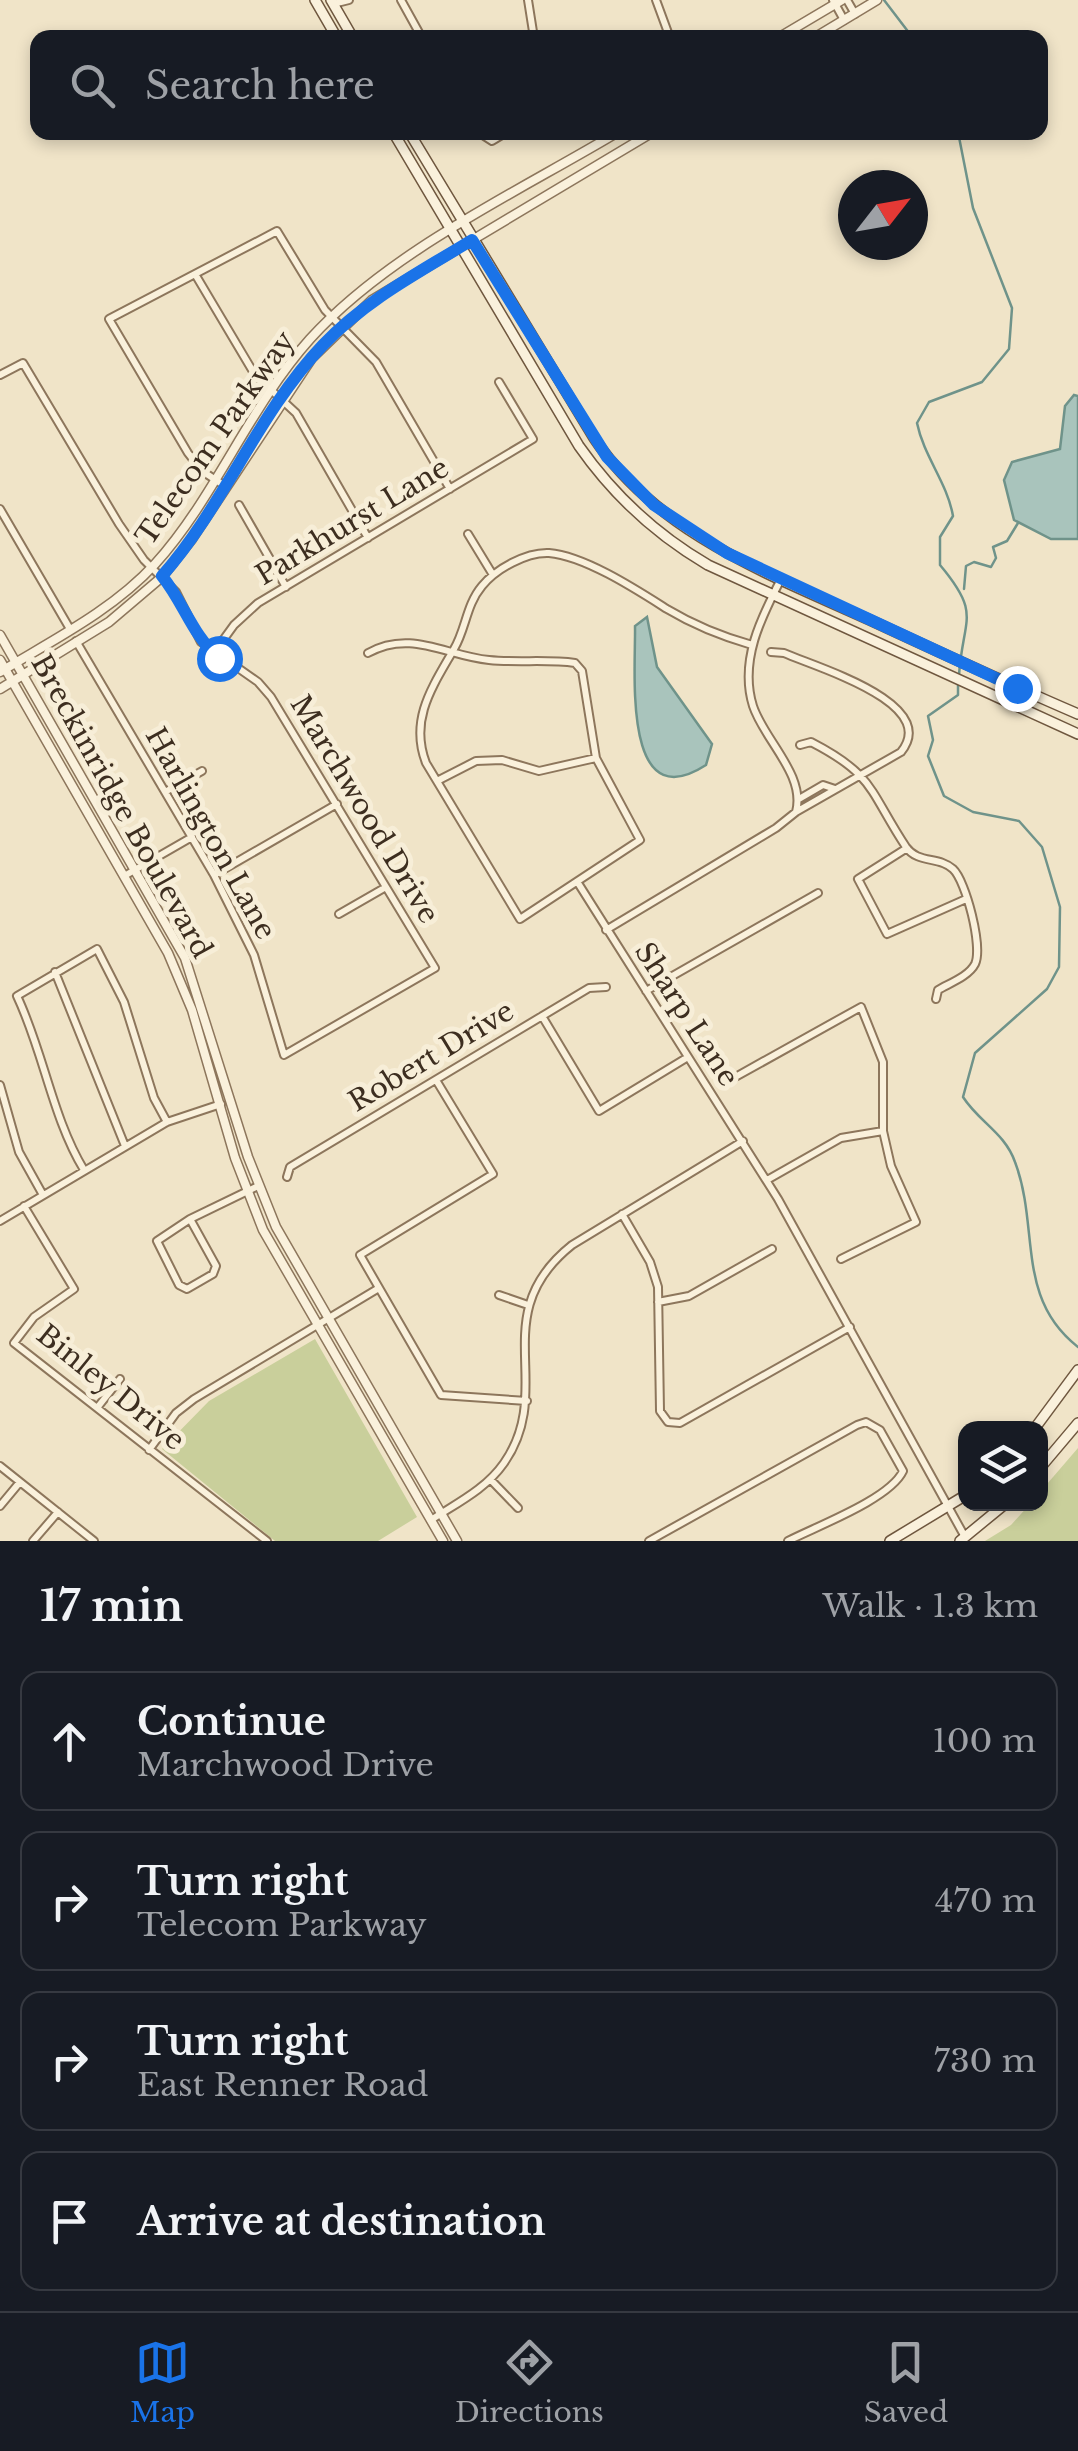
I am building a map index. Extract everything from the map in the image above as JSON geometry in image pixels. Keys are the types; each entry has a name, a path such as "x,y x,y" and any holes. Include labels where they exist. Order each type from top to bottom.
{"main road":[{"path":"315,0 333,30"},
{"path":"322,11 334,1 349,30"},
{"path":"398,140 578,446 612,490 679,548 773,596 1078,734"},
{"path":"414,140 594,438 623,476 697,537 1078,714"},
{"path":"1009,704 1017,688"},
{"path":"1040,1421 1078,1371"},
{"path":"1048,1459 1078,1423"},
{"path":"890,1541 958,1501"},
{"path":"962,1539 997,1511"}],"street":[{"path":"334,1 349,0"},
{"path":"401,0 418,30"},
{"path":"528,0 533,30"},
{"path":"656,0 667,30"},
{"path":"839,1 855,14"},
{"path":"839,1 844,20"},
{"path":"791,30 839,1"},
{"path":"827,30 873,3"},
{"name":"Telecom Parkway","path":"2,667 104,608 152,568 270,390 332,318 383,274 605,140"},
{"name":"Telecom Parkway","path":"0,689 134,603 162,576 281,398 342,327 386,290 640,140"},
{"path":"225,486 188,454 109,320 277,231 332,318 376,362 450,488"},
{"path":"194,274 254,375 281,398 308,432 368,538"},
{"name":"Marchwood Drive","path":"0,375 23,363 118,524 182,602 194,630 214,654 267,691 434,968"},
{"name":"Parkhurst Lane","path":"214,654 244,615 534,439 499,382"},
{"path":"239,505 286,587"},
{"path":"0,509 70,629"},
{"path":"468,534 493,575"},
{"path":"368,653 411,642 453,652 495,661 558,661 580,667 596,758 640,840 520,919 422,754 419,730 434,679 453,652 472,600 493,575 525,557 557,554 640,590 672,612 752,645"},
{"path":"782,579 752,645 748,670 753,706 798,788 796,812"},
{"name":"Breckinridge Boulevard","path":"0,635 185,958 258,1186 276,1227 457,1541"},
{"name":"Harlington Lane","path":"76,642 214,875 254,955 284,1055 434,968"},
{"path":"771,652 784,653 894,702 908,728 906,748 863,776 835,789 823,785 799,800"},
{"name":"Breckinridge Boulevard","path":"2,667 168,953 221,1104 246,1190 264,1230 443,1541"},
{"path":"800,744 811,742 846,760 863,776 907,848 954,870 966,899 977,957 970,970 938,990 936,999"},
{"path":"437,781 464,766 490,760 539,772 596,758"},
{"path":"165,792 202,770"},
{"name":"Sharp Lane","path":"835,789 606,930 767,1180 949,1507 962,1539"},
{"path":"214,875 337,804"},
{"path":"126,876 192,837"},
{"path":"907,848 858,880 890,935 966,899"},
{"path":"578,883 606,930"},
{"path":"338,914 386,887"},
{"path":"645,992 818,893"},
{"path":"84,1170 64,1131 42,1053 18,996 97,948 124,1002 154,1098 166,1122"},
{"path":"56,972 80,1023 106,1108 124,1146"},
{"name":"Robert Drive","path":"287,1177 290,1167 589,988 606,988"},
{"path":"730,1080 862,1006 883,1062 882,1131 891,1166 916,1222 841,1258"},
{"path":"542,1016 599,1110 688,1057"},
{"path":"436,1080 493,1174 360,1254 442,1395 526,1401"},
{"path":"0,1085 20,1152 43,1195"},
{"path":"1,1219 166,1122 232,1101"},
{"path":"767,1180 841,1138 882,1131"},
{"path":"431,1520 490,1480 518,1436 526,1401 522,1340 528,1304 542,1275 564,1252 743,1141"},
{"path":"190,1219 216,1266 213,1274 186,1289 179,1285 157,1241 190,1219 258,1186"},
{"name":"Binley Drive","path":"24,1206 74,1289 34,1317 14,1343 267,1541"},
{"path":"622,1214 650,1262 658,1302 660,1412 668,1422 680,1423 850,1328"},
{"path":"658,1302 689,1296 772,1250"},
{"path":"150,1450 184,1406 379,1288"},
{"path":"499,1295 528,1304"},
{"path":"97,1408 120,1379"},
{"path":"649,1541 866,1422 880,1430 904,1471 884,1492 788,1541"},
{"path":"0,1466 94,1541"},
{"path":"490,1480 518,1508"},
{"path":"0,1506 20,1482"},
{"path":"32,1541 58,1512"}],"green space":[{"path":"315,1339 417,1517 378,1541 275,1541 162,1449 209,1401"},
{"path":"1078,1448 1078,1541 985,1541 1011,1525 1024,1511 1048,1511 1048,1483"}],"water":[{"path":"1074,395 1078,396 1078,539 1051,539 1014,520 1004,480 1012,462 1060,449 1065,406"},
{"path":"647,617 657,667 712,744 706,765 679,777 659,773 646,757 639,732 635,626"}],"waterway":[{"path":"884,0 907,30"},
{"path":"959,675 966,606 940,565 940,537 953,516 917,423 929,402 982,382 1009,349 1012,308 973,208 960,140"},
{"path":"964,589 966,566 974,562 991,567 996,558 993,547 1007,541 1018,523"},
{"path":"958,683 958,695 928,716 933,740 928,756 944,796 973,812 1019,821 1042,847 1060,907 1059,967 1047,989 975,1053 963,1097 1011,1152 1027,1212 1037,1284 1058,1328 1078,1347"}],"route":[{"path":"219,658 202,642 176,592 162,576 192,539 281,398 320,348 372,300 472,240 607,457 654,505 697,537 727,553 1017,688"}]}
